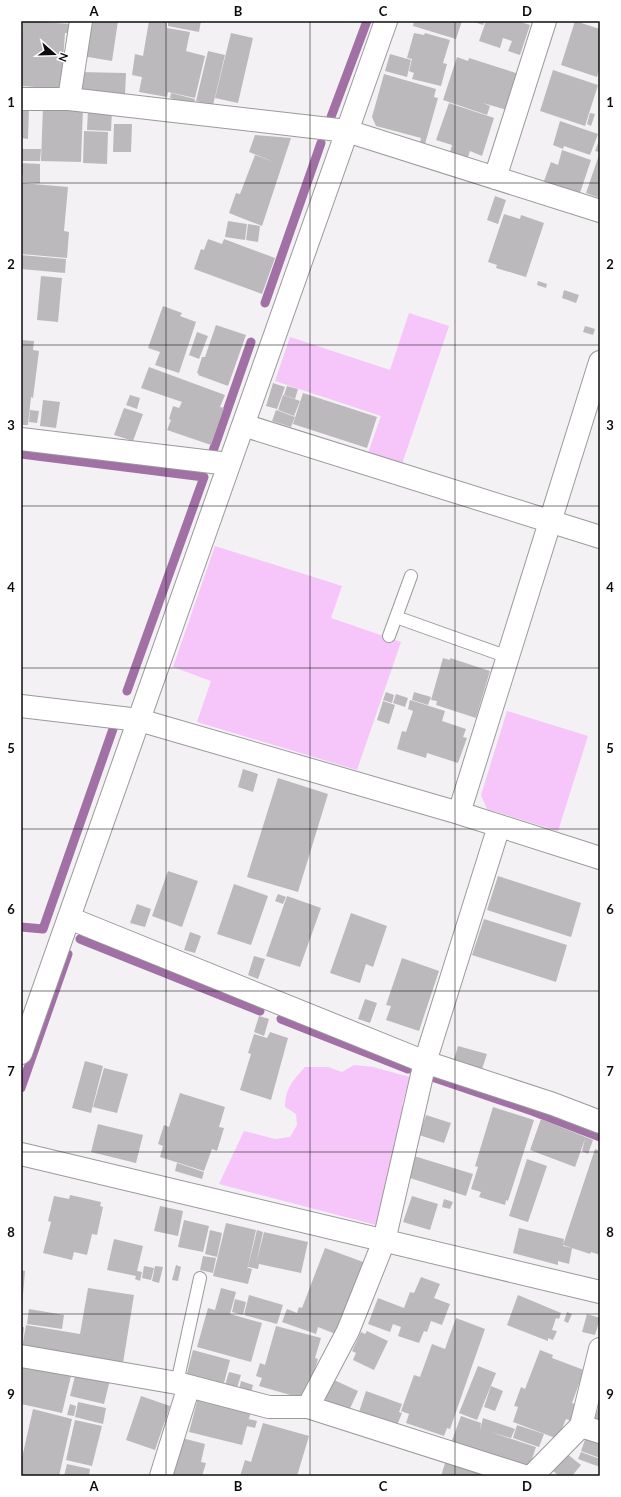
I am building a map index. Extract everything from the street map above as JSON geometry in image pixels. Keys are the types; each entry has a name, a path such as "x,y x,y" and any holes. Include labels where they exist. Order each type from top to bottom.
{"street":[{"path":"69,99 81,21"},
{"path":"21,1053 386,21"},
{"path":"495,178 545,21"},
{"path":"21,99 69,99 347,131 600,211"},
{"path":"459,813 600,362"},
{"path":"243,425 600,537"},
{"path":"21,439 229,464"},
{"path":"21,706 139,720 459,813 600,858"},
{"path":"308,1407 348,1331 384,1241 425,1062 499,826"},
{"path":"69,918 425,1062 553,1104 600,1122"},
{"path":"21,1154 600,1292"},
{"path":"532,1476 591,1429 600,1349"},
{"path":"21,1356 183,1385 269,1407 308,1407 524,1476"},
{"path":"161,1476 183,1385"}],"lane":[{"path":"389,636 411,576"},
{"path":"396,616 508,657"},
{"path":"183,1385 200,1278"}],"shaded area":[{"path":"409,313 449,326 402,464 368,453 381,416 275,381 290,337 390,370"},
{"path":"215,546 342,586 331,618 401,642 357,770 197,722 211,681 173,667"},
{"path":"507,711 588,736 558,831 487,809 481,795"},
{"path":"354,1065 373,1067 410,1077 402,1105 409,1115 380,1226 219,1184 244,1131 275,1139 290,1137 297,1125 296,1114 285,1107 286,1095 290,1085 305,1067 328,1067 342,1072"}],"building":[{"path":"23,21 72,24 72,33 65,33 61,89 35,92 36,87 21,86"},
{"path":"88,21 118,21 112,61 82,56"},
{"path":"149,21 167,21 167,28 190,32 186,51 205,56 195,98 168,92 167,97 139,92 142,77 132,75 135,54 143,56"},
{"path":"168,21 201,21 199,32 168,26"},
{"path":"414,21 462,21 456,39 413,26"},
{"path":"471,21 485,21 483,25"},
{"path":"486,21 517,21 530,25 520,55 508,51 512,41 503,38 500,48 479,41"},
{"path":"575,21 600,29 600,66 597,77 561,65"},
{"path":"231,33 253,38 238,103 215,98"},
{"path":"414,33 424,35 425,33 450,40 443,63 447,64 441,86 412,79 414,73 409,71 412,59 407,58"},
{"path":"208,51 225,55 213,105 196,101"},
{"path":"390,54 411,60 407,77 385,71"},
{"path":"457,57 468,61 469,58 519,74 507,110 483,103 490,106 487,115 443,100"},
{"path":"553,70 598,85 585,126 540,111"},
{"path":"79,72 126,73 125,95 78,94"},
{"path":"384,74 436,89 434,97 438,98 425,144 420,143 421,138 376,126 372,117"},
{"path":"171,93 195,99 194,104 170,98"},
{"path":"449,103 494,118 482,156 470,151 468,157 450,152 452,145 436,140"},
{"path":"43,106 83,108 81,162 41,161"},
{"path":"21,107 29,108 28,139 21,138"},
{"path":"88,110 112,110 111,131 87,130"},
{"path":"590,113 595,114 591,126 587,124"},
{"path":"560,121 598,134 590,155 564,146 563,149 553,145"},
{"path":"114,124 132,124 131,152 113,152"},
{"path":"84,131 108,132 107,164 83,163"},
{"path":"255,135 291,138 262,226 229,213 236,193 240,194 255,155 274,162 249,152"},
{"path":"600,138 600,152 595,151"},
{"path":"21,149 41,149 40,161 21,161"},
{"path":"562,150 591,160 580,193 544,181 551,162 558,165"},
{"path":"600,152 600,198 586,193"},
{"path":"21,163 40,164 40,183 23,182 23,175 21,175"},
{"path":"22,183 68,187 64,231 69,232 67,258 21,254"},
{"path":"495,196 506,200 498,224 487,220"},
{"path":"504,214 520,219 521,215 544,223 526,277 496,268 497,265 488,262"},
{"path":"228,221 247,224 245,240 225,237"},
{"path":"248,224 260,226 258,242 246,240"},
{"path":"208,239 222,244 224,239 275,258 262,294 194,269 201,249 204,250"},
{"path":"21,255 66,259 65,273 21,269"},
{"path":"41,276 62,278 58,322 37,320"},
{"path":"538,281 547,284 546,288 537,285"},
{"path":"564,290 579,295 576,303 562,298"},
{"path":"163,306 182,313 180,316 196,322 179,373 155,365 160,352 148,348"},
{"path":"216,325 246,335 228,386 198,375 199,374 197,373 202,357 205,357"},
{"path":"585,326 595,329 593,335 583,332"},
{"path":"197,332 208,336 199,359 189,355"},
{"path":"21,340 34,341 33,350 39,351 28,425 21,425"},
{"path":"149,367 225,395 220,407 224,408 211,445 167,430 171,420 169,419 173,406 179,408 182,402 141,388"},
{"path":"273,383 285,387 277,409 266,406"},
{"path":"287,386 298,389 295,399 284,395"},
{"path":"303,393 377,417 367,448 293,424"},
{"path":"130,395 140,398 137,409 126,405"},
{"path":"283,395 300,401 294,416 278,410"},
{"path":"43,400 60,402 56,428 40,426"},
{"path":"124,408 143,414 133,441 114,435"},
{"path":"30,410 39,411 37,423 29,422"},
{"path":"276,410 295,417 291,427 272,421"},
{"path":"443,658 450,660 450,658 490,671 476,718 436,705 437,701 431,700"},
{"path":"386,692 394,695 392,703 383,700"},
{"path":"414,692 431,697 428,705 412,700"},
{"path":"396,694 408,698 405,707 393,703"},
{"path":"410,700 445,711 442,721 466,729 463,737 467,738 458,763 427,753 426,758 397,749 402,731 406,732 413,711 408,709"},
{"path":"383,701 395,705 389,724 377,720"},
{"path":"243,769 258,774 253,792 238,787"},
{"path":"278,778 328,794 298,892 247,877"},
{"path":"168,871 198,881 182,927 152,916"},
{"path":"498,876 581,903 571,937 487,910"},
{"path":"234,884 268,896 251,945 217,934"},
{"path":"278,894 286,897 283,904 275,901"},
{"path":"287,896 321,908 300,967 266,956"},
{"path":"137,904 151,909 145,927 130,923"},
{"path":"351,913 387,926 373,967 366,964 360,983 330,973"},
{"path":"484,919 567,945 556,982 472,955"},
{"path":"190,932 201,936 195,953 184,950"},
{"path":"254,956 265,959 258,979 248,975"},
{"path":"402,958 439,971 419,1031 386,1020 391,1006 386,1005"},
{"path":"365,999 377,1003 370,1023 358,1019"},
{"path":"259,1016 269,1019 264,1036 254,1032"},
{"path":"270,1032 288,1038 271,1100 240,1090 251,1054 248,1053 254,1034 267,1038"},
{"path":"458,1046 487,1054 482,1069 454,1060"},
{"path":"85,1061 103,1066 91,1113 72,1108"},
{"path":"104,1068 128,1074 117,1113 93,1107"},
{"path":"180,1093 225,1107 219,1127 224,1128 217,1151 212,1149 204,1171 160,1157 163,1146 158,1144 164,1125 169,1127"},
{"path":"493,1107 534,1120 508,1201 506,1200 505,1205 479,1197 481,1192 471,1189 478,1167 475,1166"},
{"path":"426,1115 451,1123 444,1143 419,1135"},
{"path":"541,1119 593,1140 588,1154 582,1151 585,1139 575,1167 530,1150"},
{"path":"98,1124 143,1135 136,1163 91,1152"},
{"path":"595,1149 600,1151 600,1255 591,1252 590,1254 563,1245"},
{"path":"414,1156 473,1174 466,1196 407,1177"},
{"path":"527,1159 547,1166 528,1222 509,1216"},
{"path":"177,1163 204,1172 202,1179 175,1171"},
{"path":"70,1195 101,1202 100,1206 103,1207 97,1235 92,1234 87,1255 74,1252 72,1260 43,1253 51,1222 48,1221 54,1196 69,1199"},
{"path":"412,1196 438,1204 430,1230 403,1222"},
{"path":"444,1199 453,1202 450,1209 442,1207"},
{"path":"160,1206 183,1211 178,1236 154,1231"},
{"path":"184,1220 209,1226 203,1252 178,1247"},
{"path":"226,1223 256,1230 247,1271 248,1268 252,1269 248,1284 213,1276"},
{"path":"519,1228 564,1239 563,1246 572,1248 569,1264 558,1261 558,1265 513,1253"},
{"path":"210,1230 222,1233 217,1257 205,1254"},
{"path":"257,1230 263,1232 256,1264 264,1232 308,1242 301,1273 259,1264 258,1269 248,1267"},
{"path":"114,1239 143,1246 137,1271 142,1272 140,1281 135,1279 136,1276 107,1270"},
{"path":"325,1248 366,1263 338,1335 318,1327 316,1334 282,1322 287,1309 297,1313 299,1307 302,1308"},
{"path":"203,1256 216,1258 213,1273 200,1270"},
{"path":"176,1265 181,1267 178,1281 172,1280"},
{"path":"144,1266 154,1268 151,1280 142,1278"},
{"path":"155,1266 163,1267 159,1283 152,1281"},
{"path":"21,1270 25,1271 22,1307 21,1307"},
{"path":"421,1277 440,1284 434,1298 450,1304 442,1325 431,1321 427,1332 424,1331 419,1343 398,1336 401,1327 393,1324 390,1332 368,1324 378,1298 404,1308 410,1292 414,1293"},
{"path":"88,1288 134,1295 123,1363 22,1347 26,1325 80,1334"},
{"path":"221,1288 236,1292 230,1314 262,1323 251,1362 197,1347 208,1308 215,1310"},
{"path":"249,1295 283,1305 277,1324 244,1315"},
{"path":"518,1295 561,1313 559,1319 556,1318 552,1330 557,1331 553,1340 548,1338 548,1341 507,1325"},
{"path":"235,1299 246,1302 243,1315 232,1312"},
{"path":"29,1309 64,1315 62,1329 27,1324"},
{"path":"567,1312 572,1314 568,1323 564,1321"},
{"path":"587,1314 600,1318 595,1335 582,1332"},
{"path":"456,1318 485,1329 450,1429 447,1428 444,1436 406,1423 409,1414 401,1411 414,1375 420,1377 432,1344 445,1349"},
{"path":"276,1326 321,1338 315,1358 318,1359 312,1378 310,1377 304,1399 259,1386 262,1378 256,1376 260,1363 265,1365"},
{"path":"21,1327 24,1327 23,1339 21,1339"},
{"path":"367,1331 388,1341 374,1370 353,1360 356,1353 352,1351 361,1332 365,1334"},
{"path":"193,1350 230,1360 223,1387 186,1377"},
{"path":"540,1350 553,1355 552,1358 584,1370 572,1403 577,1405 571,1421 566,1419 558,1439 513,1422 518,1407 514,1406 521,1387 525,1389"},
{"path":"23,1365 71,1376 62,1413 21,1404 21,1368"},
{"path":"478,1366 496,1373 477,1420 459,1413"},
{"path":"76,1372 110,1380 104,1404 70,1396"},
{"path":"229,1372 241,1375 237,1388 225,1385"},
{"path":"334,1380 358,1391 348,1413 324,1402"},
{"path":"241,1381 253,1385 251,1393 239,1390"},
{"path":"491,1386 503,1391 495,1411 484,1407"},
{"path":"366,1391 402,1404 399,1412 402,1413 396,1428 358,1415"},
{"path":"141,1396 170,1406 155,1450 126,1440"},
{"path":"198,1398 251,1411 242,1445 189,1432"},
{"path":"78,1402 106,1408 103,1424 75,1417"},
{"path":"70,1404 76,1406 74,1416 67,1415"},
{"path":"600,1404 600,1422 594,1420"},
{"path":"33,1409 72,1419 59,1476 21,1476 21,1462"},
{"path":"461,1416 481,1423 480,1430 483,1418 515,1429 511,1438 490,1432 536,1447 529,1468 451,1443"},
{"path":"249,1419 257,1421 255,1428 247,1426"},
{"path":"75,1420 102,1426 92,1466 66,1460"},
{"path":"263,1423 309,1436 297,1476 240,1476 245,1460 251,1462"},
{"path":"517,1425 544,1434 539,1447 513,1438"},
{"path":"587,1434 600,1439 600,1458 581,1451"},
{"path":"182,1438 205,1444 201,1462 206,1463 202,1476 173,1476"},
{"path":"581,1452 600,1459 600,1467 578,1459"},
{"path":"566,1453 581,1465 572,1476 559,1476 552,1470"},
{"path":"446,1460 490,1476 441,1476"},
{"path":"67,1464 90,1469 89,1476 64,1476"}],"waterway":[{"path":"331,117 367,21"},
{"path":"265,303 321,143"},
{"path":"213,451 251,342"},
{"path":"21,454 204,477 127,691"},
{"path":"21,927 43,929 113,729"},
{"path":"80,939 260,1011"},
{"path":"21,1088 68,954"},
{"path":"281,1019 408,1069"},
{"path":"435,1078 532,1111 600,1137"}]}
